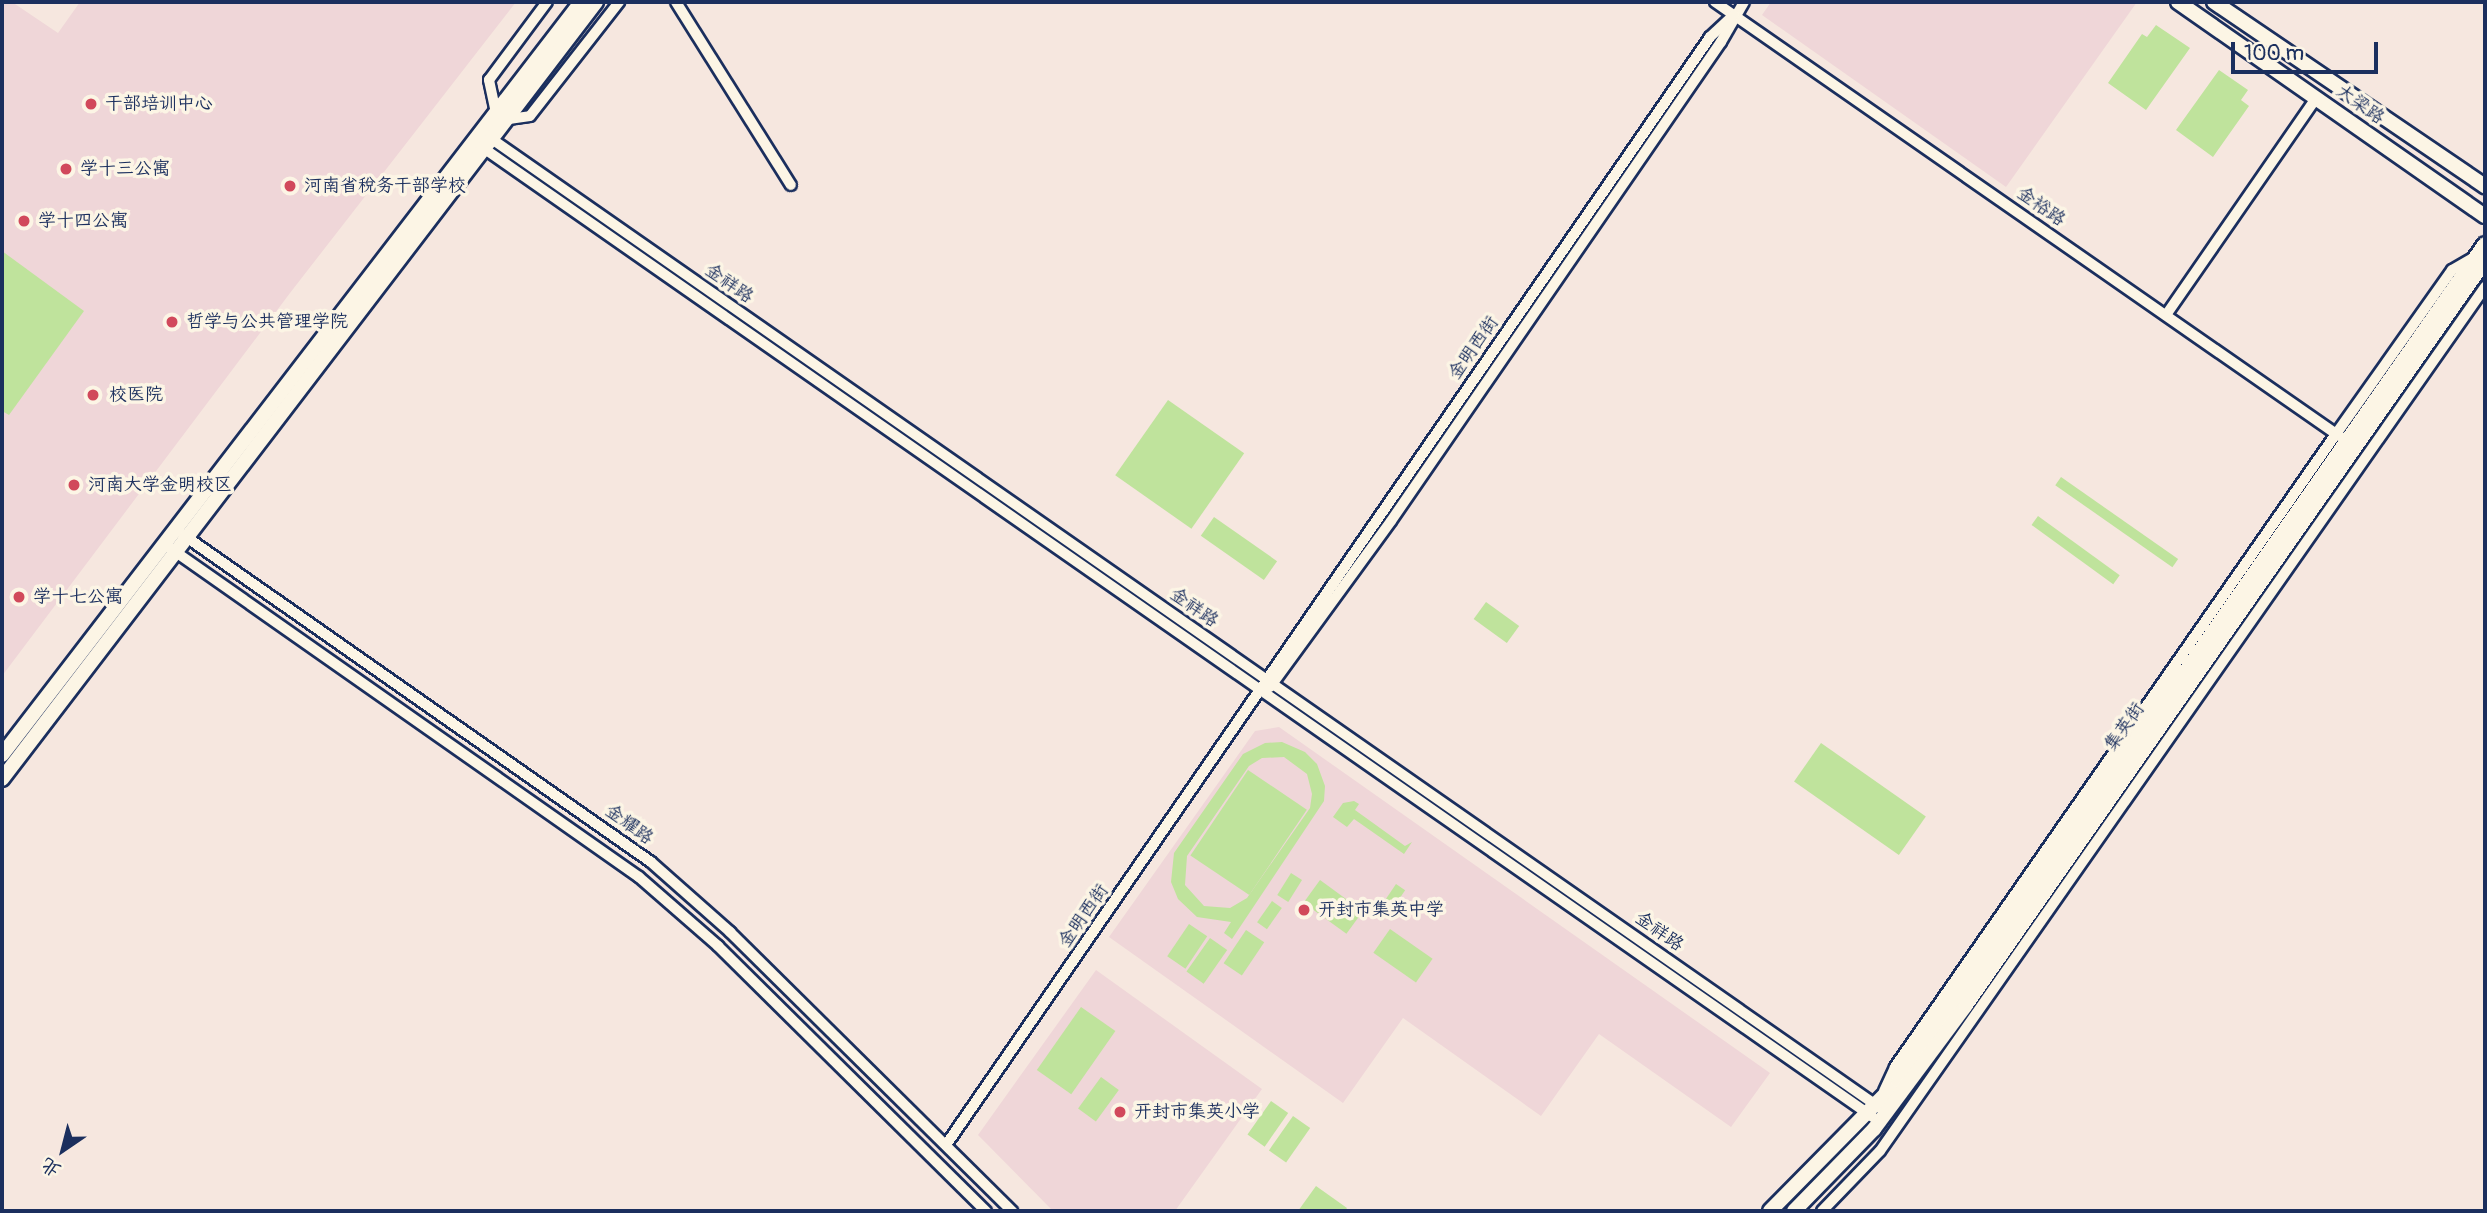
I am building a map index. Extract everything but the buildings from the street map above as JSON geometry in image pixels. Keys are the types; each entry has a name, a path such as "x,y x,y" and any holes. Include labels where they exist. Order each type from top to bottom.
{"main road":[{"path":"502,116 581,2"},
{"path":"2,755 171,548 502,116 596,2"},
{"name":"大梁路","path":"2178,2 2485,216"},
{"name":"大梁路","path":"2214,2 2485,186"},
{"name":"集英街","path":"1794,1211 1878,1113 2481,259 2485,244"},
{"name":"集英街","path":"1770,1211 1878,1113 2342,438 2481,259"},
{"path":"2,779 171,548"}],"street":[{"path":"547,2 489,80 502,116 530,116 619,2"},
{"path":"676,2 791,185"},
{"name":"金裕路","path":"1715,2 2342,438"},
{"name":"金明西街","path":"946,1145 1251,707 1391,521 1714,52 1744,2"},
{"path":"2165,315 2316,99"},
{"name":"金祥路","path":"483,141 1878,1113"},
{"path":"1822,1211 1880,1151 2485,287"},
{"name":"金耀路","path":"182,534 651,862 730,932 1012,1211"},
{"name":"金耀路","path":"171,548 639,877 718,946 986,1211"}],"shaded area":[{"name":"河南大学金明校区","path":"2,2 12,2 58,33 80,2 516,2 290,293 2,676"},
{"path":"1771,2 2137,2 2006,187 1762,15"},
{"name":"开封市集英中学","path":"1279,727 1770,1073 1731,1127 1599,1034 1541,1116 1403,1018 1343,1103 1109,937 1255,731"},
{"name":"开封市集英小学","path":"1096,970 1262,1089 1175,1211 1053,1211 978,1135"}],"green space":[{"path":"2156,25 2190,48 2146,110 2108,83 2142,34 2147,37"},
{"path":"2219,70 2248,90 2241,100 2249,106 2213,157 2176,130"},
{"path":"2,251 84,311 9,415 2,411"},
{"path":"1168,400 1244,453 1191,529 1115,475"},
{"path":"2061,477 2178,559 2172,567 2055,485"},
{"path":"2038,516 2120,575 2113,584 2032,525"},
{"path":"1214,517 1277,561 1264,580 1201,536"},
{"path":"1486,602 1519,626 1507,643 1474,619"},
{"path":"1282,742 1305,752 1317,764 1325,786 1324,801 1232,939 1224,933 1231,922 1197,917 1178,899 1171,882 1174,853 1243,754 1265,743","holes":["1284,757 1307,774 1312,794 1310,808 1247,898 1230,908 1204,906 1185,885 1187,856 1249,766 1262,758"]},
{"path":"1821,743 1926,816 1899,855 1794,782"},
{"path":"1248,770 1307,810 1249,895 1190,855"},
{"path":"1354,801 1359,804 1355,810 1405,846 1412,842 1404,854 1354,819 1347,827 1333,817 1343,803"},
{"path":"1291,873 1302,880 1288,902 1277,895"},
{"path":"1320,880 1363,911 1346,934 1304,903"},
{"path":"1396,884 1405,890 1387,917 1378,911"},
{"path":"1272,901 1282,908 1267,929 1257,922"},
{"path":"1189,924 1207,936 1185,969 1167,956"},
{"path":"1390,929 1433,959 1416,983 1373,953"},
{"path":"1246,930 1264,942 1242,975 1224,963"},
{"path":"1210,938 1227,950 1204,984 1186,972"},
{"path":"1081,1007 1115,1031 1071,1094 1037,1070"},
{"path":"1101,1077 1119,1090 1096,1121 1078,1109"},
{"path":"1271,1101 1288,1113 1265,1147 1247,1135"},
{"path":"1293,1116 1310,1128 1286,1162 1269,1150"},
{"path":"1316,1186 1347,1208 1345,1211 1298,1211"}],"place":[{"name":"干部培训中心","path":"91,104"},
{"name":"学十三公寓","path":"66,169"},
{"name":"河南省税务干部学校","path":"290,186"},
{"name":"学十四公寓","path":"24,221"},
{"name":"哲学与公共管理学院","path":"172,322"},
{"name":"校医院","path":"93,395"},
{"name":"河南大学金明校区","path":"74,485"},
{"name":"学十七公寓","path":"19,597"},
{"name":"开封市集英中学","path":"1304,910"},
{"name":"开封市集英小学","path":"1120,1112"}]}
